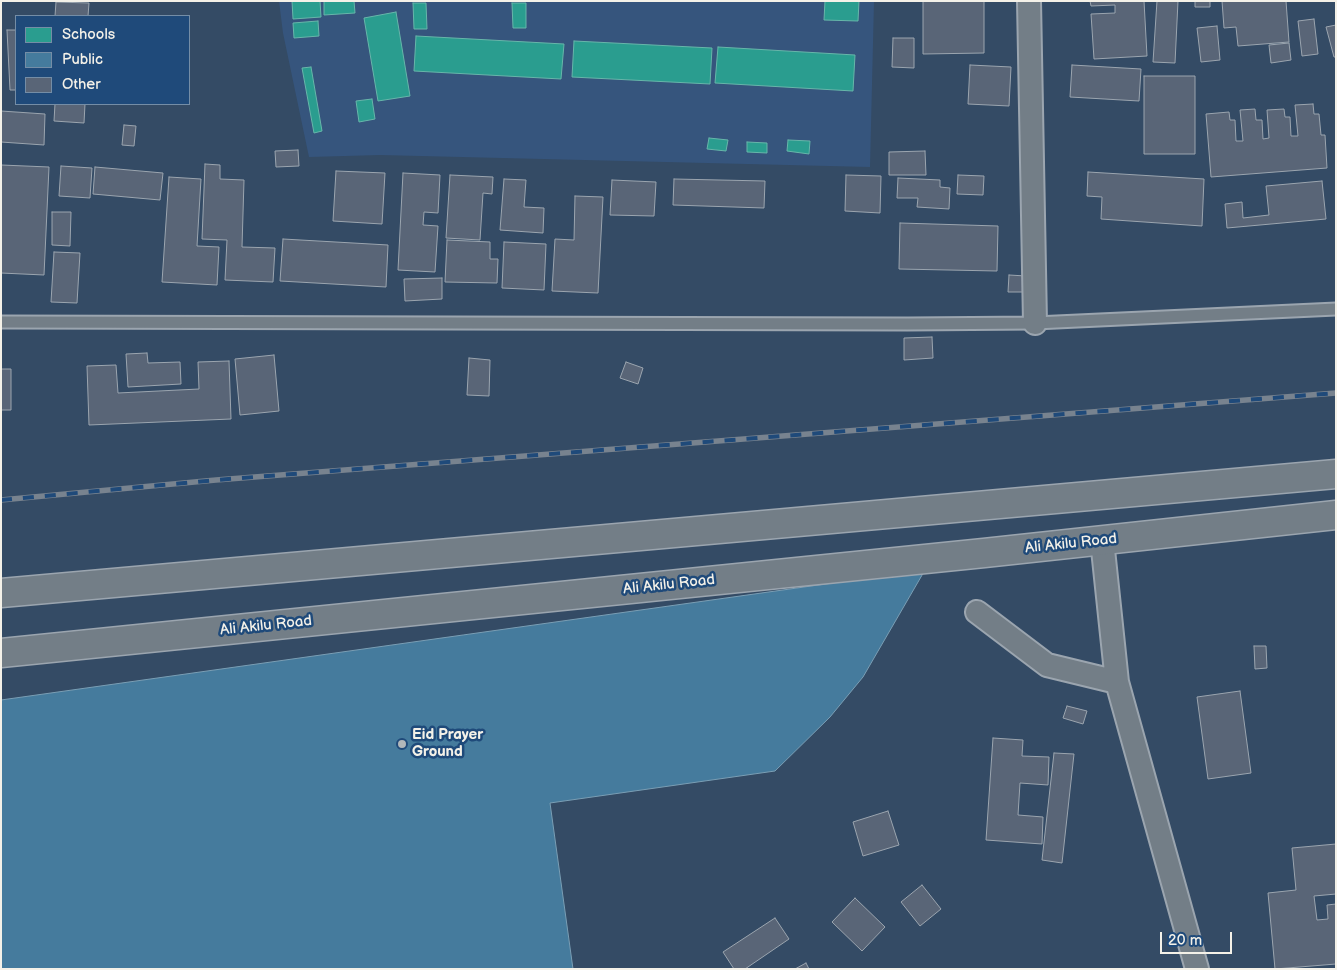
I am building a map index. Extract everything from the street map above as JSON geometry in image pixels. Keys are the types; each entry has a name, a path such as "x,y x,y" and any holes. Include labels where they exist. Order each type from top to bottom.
{"main road":[{"path":"1,593 1336,474"},
{"name":"Ali Akilu Road","path":"1,653 1336,515"}],"street":[{"path":"1029,1 1035,323"},
{"path":"1102,540 1117,682 1197,969"},
{"path":"977,612 1047,665 1117,682"}],"lane":[{"path":"1,322 1035,323 1336,309"}],"shaded area":[{"path":"279,1 874,1 870,167 380,155 309,157 283,33"}],"building: Schools":[{"path":"292,1 320,1 321,17 293,19"},
{"path":"324,1 354,1 355,13 324,15"},
{"path":"825,1 859,1 858,21 824,20"},
{"path":"413,3 426,3 427,29 414,29"},
{"path":"512,3 526,3 526,28 513,28"},
{"path":"396,12 410,96 378,101 364,18"},
{"path":"318,21 319,36 294,38 293,23"},
{"path":"416,36 564,44 561,79 414,71"},
{"path":"574,41 712,48 710,84 572,77"},
{"path":"718,47 855,55 853,91 715,83"},
{"path":"311,67 322,131 314,133 302,68"},
{"path":"372,99 375,119 359,122 356,101"},
{"path":"709,138 728,140 726,151 707,149"},
{"path":"788,140 810,141 809,154 787,151"},
{"path":"747,142 767,143 767,153 747,152"}],"building: Public":[{"name":"Eid Prayer Ground","path":"925,570 863,677 830,717 775,771 550,803 573,969 1,969 1,700"}],"building: Other":[{"path":"923,1 984,1 984,53 923,54"},
{"path":"1090,1 1144,1 1147,56 1094,59 1091,14 1115,13 1115,5 1091,6"},
{"path":"1157,1 1178,1 1175,63 1153,62"},
{"path":"1195,1 1210,1 1210,7 1195,7"},
{"path":"1222,1 1286,1 1289,42 1238,46 1236,27 1224,28"},
{"path":"56,2 89,3 88,15 55,15"},
{"path":"1314,19 1318,54 1302,56 1298,21"},
{"path":"1336,25 1336,57 1334,57 1326,27"},
{"path":"1217,26 1220,60 1201,62 1197,28"},
{"path":"7,30 15,30 15,90 10,90"},
{"path":"893,38 914,38 914,68 892,67"},
{"path":"1289,43 1291,60 1271,63 1269,45"},
{"path":"970,65 1011,67 1009,106 968,104"},
{"path":"1072,65 1141,69 1139,101 1070,97"},
{"path":"1144,76 1195,76 1195,154 1144,154"},
{"path":"1313,104 1314,114 1319,114 1321,135 1325,135 1327,168 1211,177 1206,114 1229,112 1230,120 1235,120 1236,141 1243,141 1240,110 1255,109 1256,120 1262,120 1263,139 1269,138 1267,110 1284,109 1285,117 1290,117 1291,136 1298,136 1295,105"},
{"path":"55,105 85,105 84,123 54,121"},
{"path":"1,111 45,114 44,145 1,142"},
{"path":"124,125 136,126 134,146 122,145"},
{"path":"298,150 299,166 276,167 275,151"},
{"path":"925,151 926,175 889,175 889,152"},
{"path":"205,164 220,165 220,179 244,180 242,247 275,248 273,282 225,280 227,240 202,239"},
{"path":"1,165 49,167 44,275 1,273"},
{"path":"61,166 92,168 90,198 59,196"},
{"path":"95,167 163,173 160,200 93,194"},
{"path":"336,171 385,173 382,224 333,221"},
{"path":"1088,172 1204,179 1202,226 1101,219 1102,197 1087,196"},
{"path":"403,173 440,175 438,213 424,212 423,225 438,226 435,272 398,270"},
{"path":"450,175 493,177 492,194 483,193 480,240 446,238"},
{"path":"846,175 881,176 880,213 845,211"},
{"path":"958,175 984,176 983,195 957,194"},
{"path":"169,177 201,179 197,246 219,247 217,285 162,282"},
{"path":"898,178 940,180 940,187 950,188 949,209 917,207 918,198 897,198"},
{"path":"504,179 526,180 524,207 544,208 543,233 500,230"},
{"path":"674,179 765,181 764,208 673,205"},
{"path":"612,180 656,182 654,216 610,215"},
{"path":"1322,181 1326,219 1227,228 1225,204 1242,202 1243,218 1269,215 1266,186"},
{"path":"575,196 603,197 598,293 552,291 555,239 574,240"},
{"path":"52,212 71,212 70,246 52,245"},
{"path":"900,223 998,226 997,271 899,269"},
{"path":"283,239 388,245 386,287 280,281"},
{"path":"447,240 490,242 490,259 498,259 497,283 445,282"},
{"path":"504,242 546,244 544,290 502,288"},
{"path":"54,252 80,253 77,303 51,302"},
{"path":"1009,275 1026,276 1025,292 1008,292"},
{"path":"442,278 442,299 405,301 404,279"},
{"path":"932,337 933,358 904,360 904,338"},
{"path":"147,353 148,363 180,362 181,384 128,387 126,354"},
{"path":"274,355 279,411 240,415 235,359"},
{"path":"469,358 490,360 489,396 467,395"},
{"path":"229,361 231,419 89,425 87,366 116,365 118,393 199,389 198,362"},
{"path":"626,362 643,368 638,384 620,378"},
{"path":"1,369 11,369 11,410 1,410"},
{"path":"1254,646 1266,646 1267,668 1255,669"},
{"path":"1240,691 1251,773 1208,779 1197,697"},
{"path":"1067,706 1087,711 1083,724 1063,718"},
{"path":"993,738 1023,740 1022,756 1049,757 1048,785 1020,783 1018,815 1043,817 1042,844 986,840"},
{"path":"1054,753 1074,754 1062,863 1042,860"},
{"path":"888,811 899,845 863,856 853,822"},
{"path":"1336,844 1336,894 1314,896 1317,920 1328,919 1327,905 1336,904 1336,964 1275,969 1268,893 1296,890 1292,848"},
{"path":"922,885 941,909 920,926 901,902"},
{"path":"855,898 885,927 862,951 832,922"},
{"path":"775,918 789,939 745,969 734,969 723,952"},
{"path":"806,963 809,969 795,969"}],"railway":[{"path":"1,500 216,480 1336,393"}],"place":[{"name":"Eid Prayer Ground","path":"402,744"}]}
